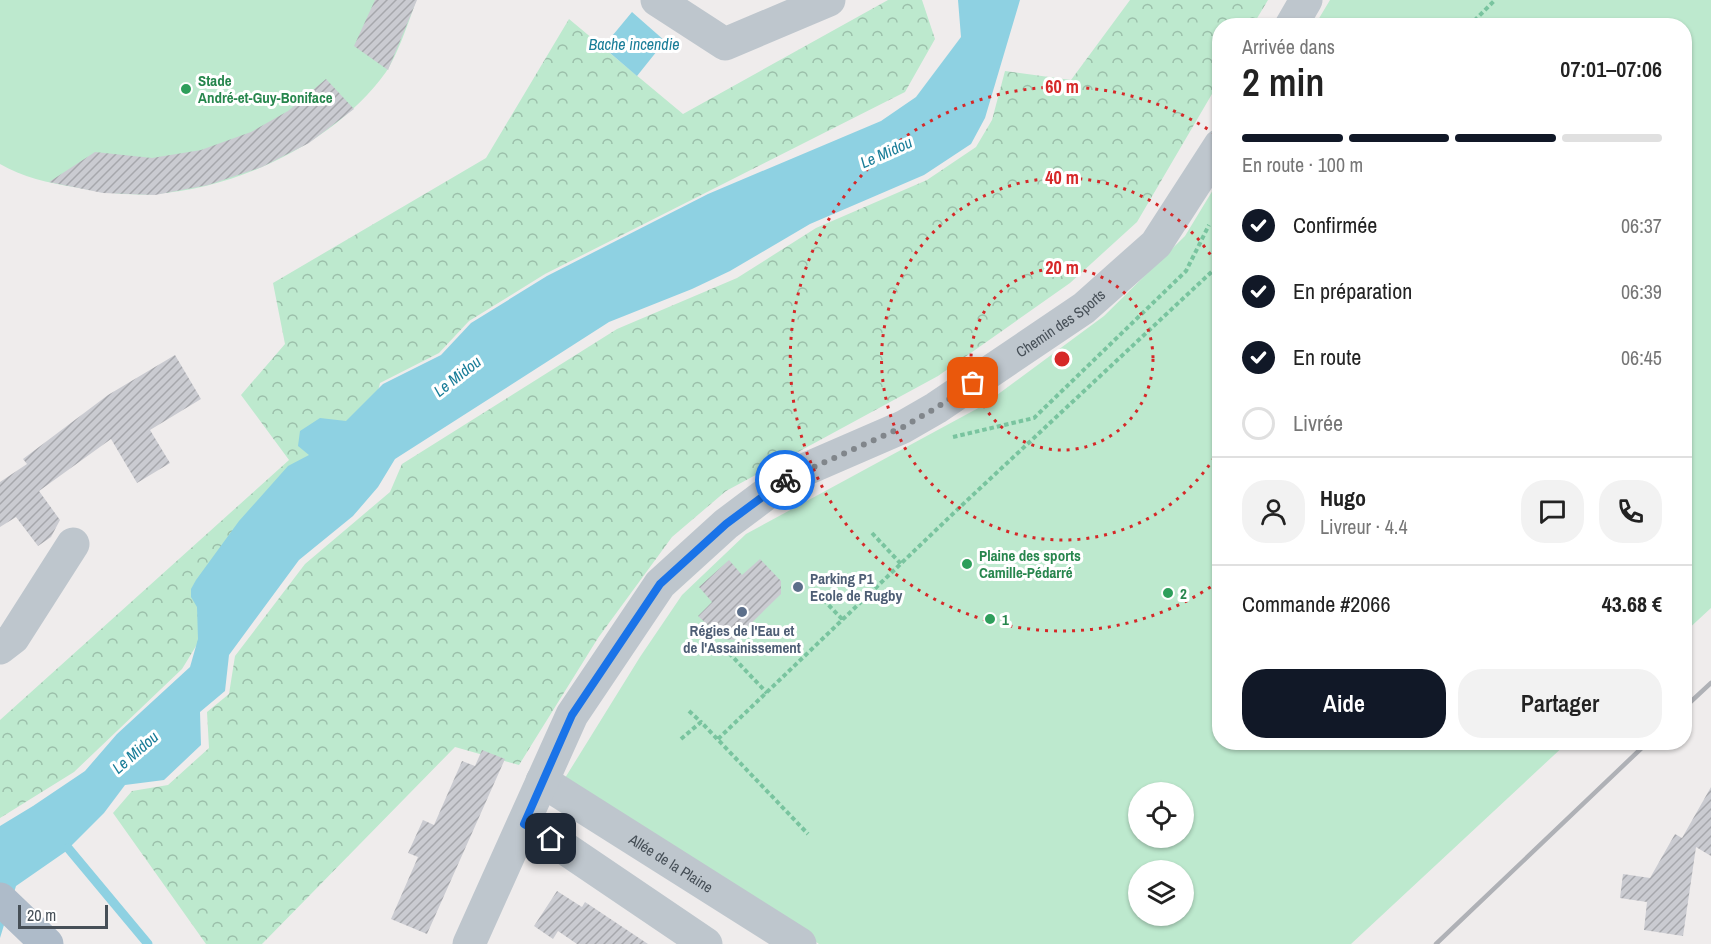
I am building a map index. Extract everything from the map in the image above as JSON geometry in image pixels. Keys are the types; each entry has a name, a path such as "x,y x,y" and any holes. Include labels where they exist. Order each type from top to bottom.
{"main road":[{"path":"0,899 47,944"}],"street":[{"path":"657,0 724,44 829,0"},
{"path":"1296,18 1306,0"},
{"name":"Chemin des Sports","path":"469,944 572,715 660,584 726,524 790,476 911,423 1084,308 1156,244 1212,157"},
{"path":"4,635 73,544"},
{"name":"Allée de la Plaine","path":"542,781 800,944"},
{"path":"524,824 551,839 706,944"}],"path":[{"path":"1477,18 1495,0"},
{"path":"944,440 1034,418 1186,271 1212,221"},
{"path":"718,739 1212,272"},
{"path":"872,533 901,564"},
{"path":"813,589 843,620"},
{"path":"729,653 767,693"},
{"path":"689,711 808,834"},
{"path":"681,739 700,722"}],"green space":[{"name":"Stade André-et-Guy-Boniface","path":"0,0 416,0 399,48 386,72 365,97 314,139 284,157 220,182 188,190 155,194 124,194 55,184 26,176 0,164"},
{"path":"888,0 922,0 935,39 905,92 545,274 469,321 439,353 380,383 373,411 262,538 182,669 74,772 0,818 0,720 289,460 241,395 285,344 273,283 486,158 569,19 683,114"},
{"path":"1130,0 1268,0 1257,18 1212,18 1212,94 1137,222 1070,283 938,376 726,491 672,537 598,638 519,765 455,747 262,944 206,944 113,813 132,791 168,785 209,748 207,712 229,694 235,656 305,564 390,492 402,464 617,329 737,278 816,228 927,180 976,147 992,120 1005,71 1071,80"},
{"path":"1330,0 1711,0 1711,608 1692,626 1692,18 1319,18"},
{"name":"Plaine des sports Camille-Pédarré","path":"1212,192 1212,750 1559,750 1351,944 819,944 565,778 640,657 682,595 746,534 982,406 1104,316 1185,236"}],"water":[{"name":"Le Midou","path":"958,0 1020,0 985,118 971,144 924,175 810,224 730,271 692,289 609,322 395,459 378,487 353,516 299,560 229,655 225,691 200,712 201,745 164,780 125,785 104,813 65,852 16,886 0,938 0,826 85,771 117,734 190,667 198,639 197,607 191,597 191,589 239,521 288,466 309,455 298,446 300,431 320,418 346,421 383,384 441,355 471,323 547,276 708,194 881,121 916,97 961,37"},
{"name":"Bache incendie","path":"632,12 665,41 637,76 603,47"}],"building":[{"path":"375,0 417,0 388,70 354,46"},
{"path":"326,79 354,109 309,143 262,167 208,185 155,195 103,193 49,182 95,152 152,158 201,150 251,132 288,111"},
{"path":"175,355 201,399 150,430 170,463 137,483 111,439 39,491 60,520 51,537 38,546 16,517 0,527 0,482 27,464 23,459 108,395"},
{"path":"760,559 781,581 781,594 734,640 723,639 698,616 712,602 699,587 729,560 742,575"},
{"path":"482,750 505,759 427,934 391,919 418,857 408,853 423,820 434,825 462,761 475,766"},
{"path":"1711,787 1711,856 1696,847 1683,936 1644,930 1647,902 1620,898 1623,874 1650,878 1675,834 1682,838"},
{"path":"557,891 582,907 585,902 648,944 577,944 558,931 553,939 534,926"}],"waterway":[{"path":"68,848 148,944"}],"railway":[{"path":"1692,701 1711,683"},
{"path":"1436,944 1640,750"}],"way so far":[{"path":"785,480 903,427 973,383"}],"place":[{"name":"Stade André-et-Guy-Boniface","path":"186,89"},
{"name":"Plaine des sports Camille-Pédarré","path":"967,564"},
{"name":"Parking P1 Ecole de Rugby","path":"798,587"},
{"name":"2","path":"1168,593"},
{"name":"Régies de l'Eau et de l'Assainissement","path":"742,612"},
{"name":"1","path":"990,619"}],"route":[{"path":"551,839 524,824 572,715 660,584 726,524 785,480"}]}
